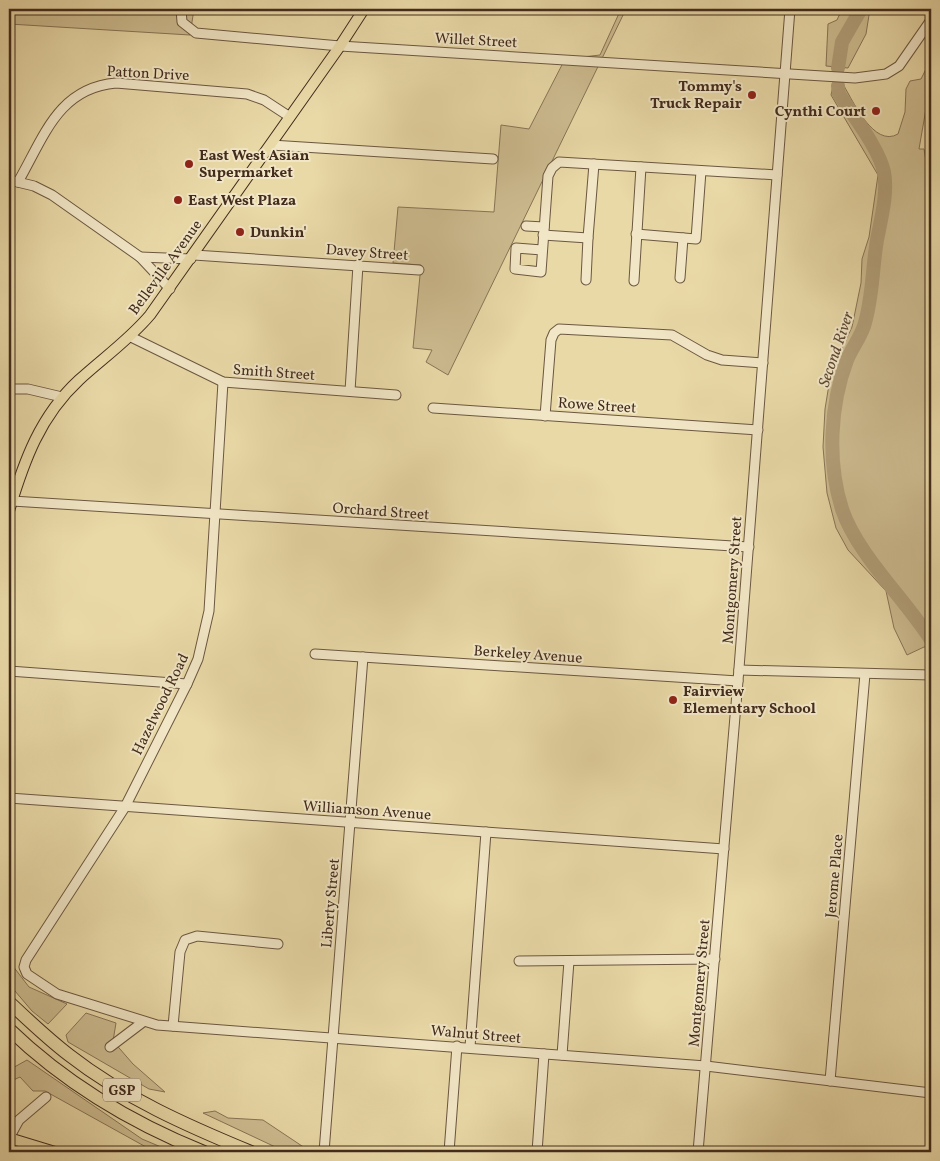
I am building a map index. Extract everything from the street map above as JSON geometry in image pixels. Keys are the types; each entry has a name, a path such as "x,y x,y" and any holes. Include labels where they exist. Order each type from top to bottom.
{"highway":[{"name":"GSP","path":"9,1002 70,1056 105,1080 180,1122 251,1152"},
{"name":"GSP","path":"9,1029 56,1069 91,1094 128,1117 204,1152"}],"main road":[{"name":"Belleville Avenue","path":"10,506 31,445 44,422 62,397 79,380 131,337 170,289 364,9"},
{"path":"9,1138 55,1152"}],"street":[{"name":"Willet Street","path":"181,9 182,22 196,33 340,46 827,77 886,74 899,66 931,20"},
{"name":"Montgomery Street","path":"698,1152 749,547 790,9"},
{"name":"Patton Drive","path":"13,181 56,115 76,96 100,84 116,83 247,94 264,100 290,117"},
{"path":"271,145 493,159"},
{"path":"542,250 548,176 552,168 559,162 778,175"},
{"path":"586,280 594,164"},
{"path":"634,281 641,167"},
{"path":"636,234 696,239 701,171"},
{"path":"13,181 34,186 52,195 140,257 170,289"},
{"path":"526,226 588,238"},
{"path":"680,278 683,238"},
{"name":"Davey Street","path":"140,257 193,257 419,270"},
{"path":"350,391 358,265"},
{"path":"546,416 551,340 554,332 560,329 672,335 707,355 722,360 763,363"},
{"name":"Smith Street","path":"131,337 223,382 396,395"},
{"name":"Hazelwood Road","path":"27,974 24,968 26,960 125,807 187,684 205,637 209,611 216,514 223,382"},
{"path":"9,389 28,389 62,397"},
{"name":"Rowe Street","path":"433,408 758,430"},
{"name":"Orchard Street","path":"10,506 216,514 749,547"},
{"name":"Berkeley Avenue","path":"315,654 738,681"},
{"name":"Liberty Street","path":"324,1152 363,657"},
{"path":"739,670 931,675"},
{"path":"9,671 187,684"},
{"name":"Jerome Place","path":"830,1081 865,674"},
{"name":"Williamson Avenue","path":"9,798 724,848"},
{"path":"470,1047 486,832"},
{"path":"173,1026 180,952 185,940 197,936 278,944"},
{"path":"519,961 715,959"},
{"path":"562,1054 569,961"},
{"name":"Walnut Street","path":"27,974 57,994 143,1022 173,1026 706,1066 931,1093"},
{"path":"110,1048 143,1022"},
{"path":"449,1152 457,1046"},
{"path":"537,1152 544,1054"},
{"path":"9,1138 19,1120 46,1098"}],"shaded area":[{"path":"9,9 194,9 190,35 9,24"},
{"path":"621,9 626,9 448,375 426,362 432,350 413,348 421,265 393,263 398,207 494,212 501,125 529,129 565,59 600,55"},
{"path":"842,9 870,9 866,34 848,68 826,66 828,24 837,20"},
{"path":"931,59 931,80 919,149 924,149 931,193 931,646 924,647 907,655 894,628 886,591 848,550 836,528 827,493 823,447 825,409 831,372 852,327 861,283 862,259 869,237 878,175 831,95 833,86 844,86 865,121 873,129 881,135 889,137 898,134 905,112 906,89 910,81 921,79"},
{"path":"9,961 29,987 67,1004 48,1024 32,1011 9,984"},
{"path":"86,1013 116,1023 113,1041 133,1064 165,1092 149,1089 68,1042 66,1035"},
{"path":"27,1060 142,1139 173,1152 155,1152 45,1091 33,1091 20,1077 9,1082 9,1070"},
{"path":"215,1111 228,1118 263,1120 311,1152 286,1152 203,1113"}],"waterway":[{"name":"Second River","path":"838,68 842,42 861,9"},
{"name":"Second River","path":"838,86 839,94 877,153 884,172 885,189 867,315 862,330 847,360 837,396 832,434 837,491 849,526 859,543 931,640"}],"place":[{"name":"Tommy's Truck Repair","path":"752,95"},
{"name":"Cynthi Court","path":"876,111"},
{"name":"East West Asian Supermarket","path":"189,164"},
{"name":"East West Plaza","path":"178,200"},
{"name":"Dunkin'","path":"240,232"},
{"name":"Fairview Elementary School","path":"673,700"}]}
